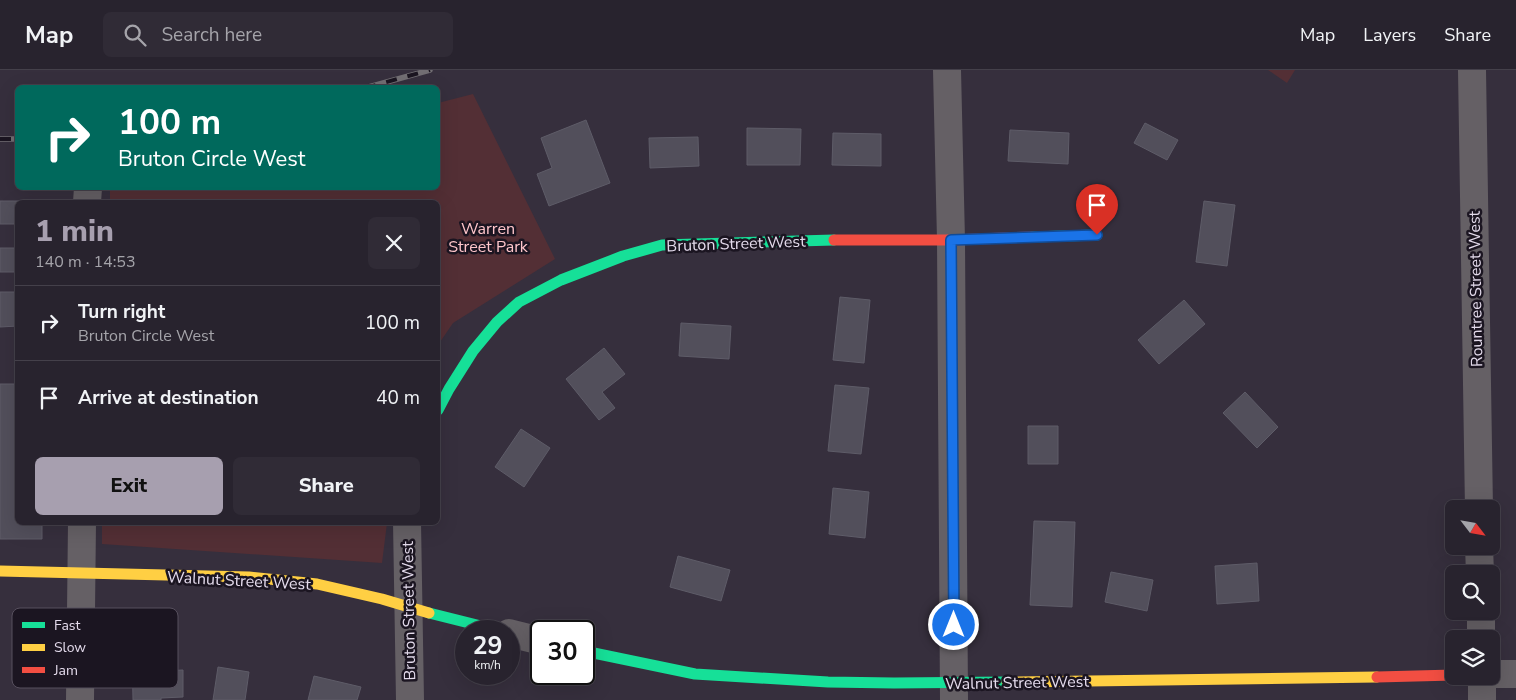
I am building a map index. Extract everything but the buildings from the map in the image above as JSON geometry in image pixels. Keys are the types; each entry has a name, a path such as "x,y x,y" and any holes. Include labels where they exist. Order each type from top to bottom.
{"street":[{"path":"947,70 951,240 954,691"},
{"name":"Rountree Street West","path":"1472,70 1479,500"},
{"name":"Bruton Street West","path":"440,406 473,351 497,322 519,302 561,280 623,256 662,245 806,240 951,240 1097,235"},
{"path":"81,608 82,525"},
{"name":"Bruton Street West","path":"407,525 410,700"},
{"name":"Walnut Street West","path":"0,571 249,577 317,584 382,599 455,620"},
{"name":"Walnut Street West","path":"595,653 695,674 828,682 894,683 954,691 1445,675"},
{"path":"1500,674 1516,674"},
{"path":"1482,685 1482,700"}],"green space":[{"path":"1268,70 1295,70 1287,83"},
{"name":"Warren Street Park","path":"473,94 555,259 453,323 440,342 440,200 110,200 110,190 440,190 440,102"},
{"path":"102,525 387,525 382,563 102,544"}],"railway":[{"path":"376,85 430,70"},
{"path":"0,139 15,139"}],"traffic: fast":[{"path":"1032,237 1097,235"},
{"path":"440,406 473,351 497,322 519,302 561,280 623,256 662,245 834,240"},
{"path":"429,613 457,620"},
{"path":"595,653 695,674 828,682 1007,682"}],"traffic: slow":[{"path":"0,571 249,577 317,584 382,599 429,613"},
{"path":"1007,682 1377,677"}],"traffic: jam":[{"path":"834,240 951,240 1032,237"},
{"path":"1377,677 1445,675"}],"route":[{"path":"954,625 951,240 1097,235"}]}
